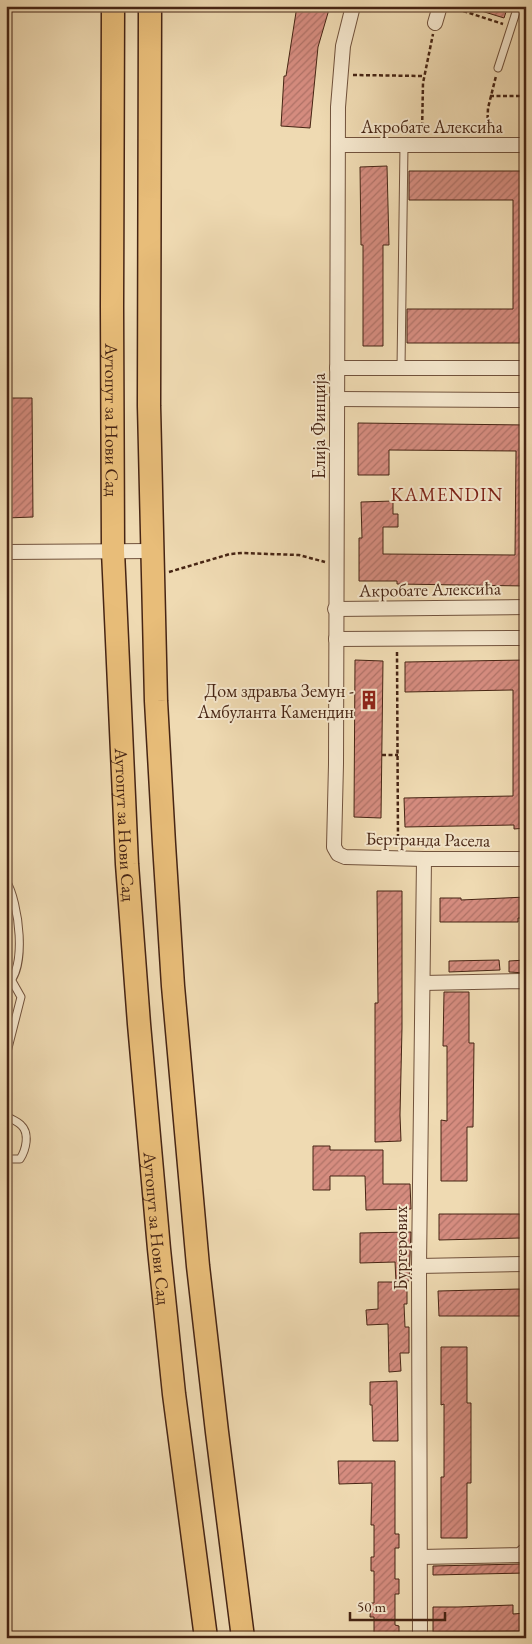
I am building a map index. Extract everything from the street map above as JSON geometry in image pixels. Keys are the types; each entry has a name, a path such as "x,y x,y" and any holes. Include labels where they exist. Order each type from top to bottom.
{"main road":[{"name":"Аутопут за Нови Сад","path":"113,6 113,551 128,873 139,1024 173,1385 206,1638"},
{"name":"Аутопут за Нови Сад","path":"150,6 149,406 156,701 174,996 198,1266 217,1432 244,1638"}],"street":[{"name":"Елија Финција","path":"334,847 339,75 343,46 353,6"},
{"path":"435,23 440,6"},
{"name":"Акробате Алексића","path":"338,145 526,145"},
{"path":"337,368 526,368"},
{"path":"338,399 526,400"},
{"path":"6,552 152,552"},
{"name":"Акробате Алексића","path":"335,609 526,607"},
{"path":"336,639 526,638"},
{"name":"Бертранда Расела","path":"334,847 338,854 345,856 424,859 526,859"},
{"name":"Бургерових","path":"420,1638 418,1266 424,859"},
{"path":"423,983 526,982"},
{"path":"418,1266 526,1264"},
{"path":"420,1557 520,1555 526,1550"}],"lane":[{"path":"498,68 518,6"},
{"path":"401,368 404,145"},
{"path":"6,881 10,886 20,926 19,954 9,983 22,997 9,1035 6,1056"},
{"path":"6,1116 22,1125 27,1136 20,1159 6,1159"}],"path":[{"path":"448,6 511,27"},
{"path":"422,145 424,76 435,23"},
{"path":"487,145 487,120 490,96 498,68"},
{"path":"339,75 424,76"},
{"path":"490,96 526,96"},
{"path":"153,575 170,572 230,554 299,555 336,565"},
{"path":"397,639 398,843"},
{"path":"382,755 398,755"}],"building":[{"path":"297,6 330,6 318,47 310,128 281,126 284,76 286,76"},
{"path":"476,6 508,6 504,18 475,9"},
{"path":"387,166 389,245 383,245 383,346 363,346 363,245 361,245 360,167"},
{"path":"409,171 521,171 521,180 526,180 526,338 520,338 520,343 407,343 407,309 513,309 513,200 409,200"},
{"path":"6,398 32,398 33,517 6,518"},
{"path":"358,423 526,425 526,586 397,584 397,581 359,581 359,538 362,538 361,502 393,501 393,514 398,514 398,527 383,527 383,554 515,555 516,451 389,450 389,475 358,475"},
{"name":"Дом здравља Земун - Амбуланта Камендин","path":"355,660 383,661 381,818 354,817"},
{"path":"526,660 526,828 514,829 514,825 405,827 404,798 513,796 513,690 405,692 405,662"},
{"path":"377,891 402,891 401,1141 375,1142 375,1003 378,1003"},
{"path":"526,897 526,918 518,918 518,922 440,922 440,898 461,898 461,900"},
{"path":"499,960 500,970 449,972 449,961"},
{"path":"526,960 526,973 509,972 509,961"},
{"path":"444,992 469,992 469,1043 474,1043 473,1127 467,1127 467,1181 441,1181 441,1120 447,1121 447,1046 443,1046"},
{"path":"313,1146 330,1146 330,1150 383,1150 383,1184 410,1184 411,1209 366,1210 365,1176 330,1176 330,1190 313,1190"},
{"path":"439,1214 520,1214 521,1238 439,1240"},
{"path":"411,1232 407,1304 404,1304 405,1327 409,1327 409,1353 400,1353 401,1371 389,1372 388,1324 367,1325 366,1310 378,1309 378,1282 396,1282 395,1262 360,1263 360,1233"},
{"path":"520,1289 521,1316 439,1316 438,1291"},
{"path":"441,1347 467,1347 467,1403 471,1403 471,1483 467,1483 467,1538 441,1538 441,1477 444,1477 444,1404 441,1405"},
{"path":"397,1381 398,1441 373,1441 370,1382"},
{"path":"338,1461 395,1461 395,1534 399,1534 399,1548 395,1548 395,1579 399,1579 399,1594 395,1594 395,1625 399,1626 399,1638 374,1638 374,1617 370,1617 371,1603 374,1603 374,1571 371,1571 371,1557 374,1557 374,1525 371,1525 372,1483 339,1484"},
{"path":"526,1562 526,1573 433,1575 433,1566 520,1564"},
{"path":"513,1605 513,1614 526,1613 526,1631 433,1632 433,1607"}],"place":[{"name":"Дом здравља Земун - Амбуланта Камендин","path":"369,700"}],"district":[{"name":"KAMENDIN","path":"447,494"}]}
